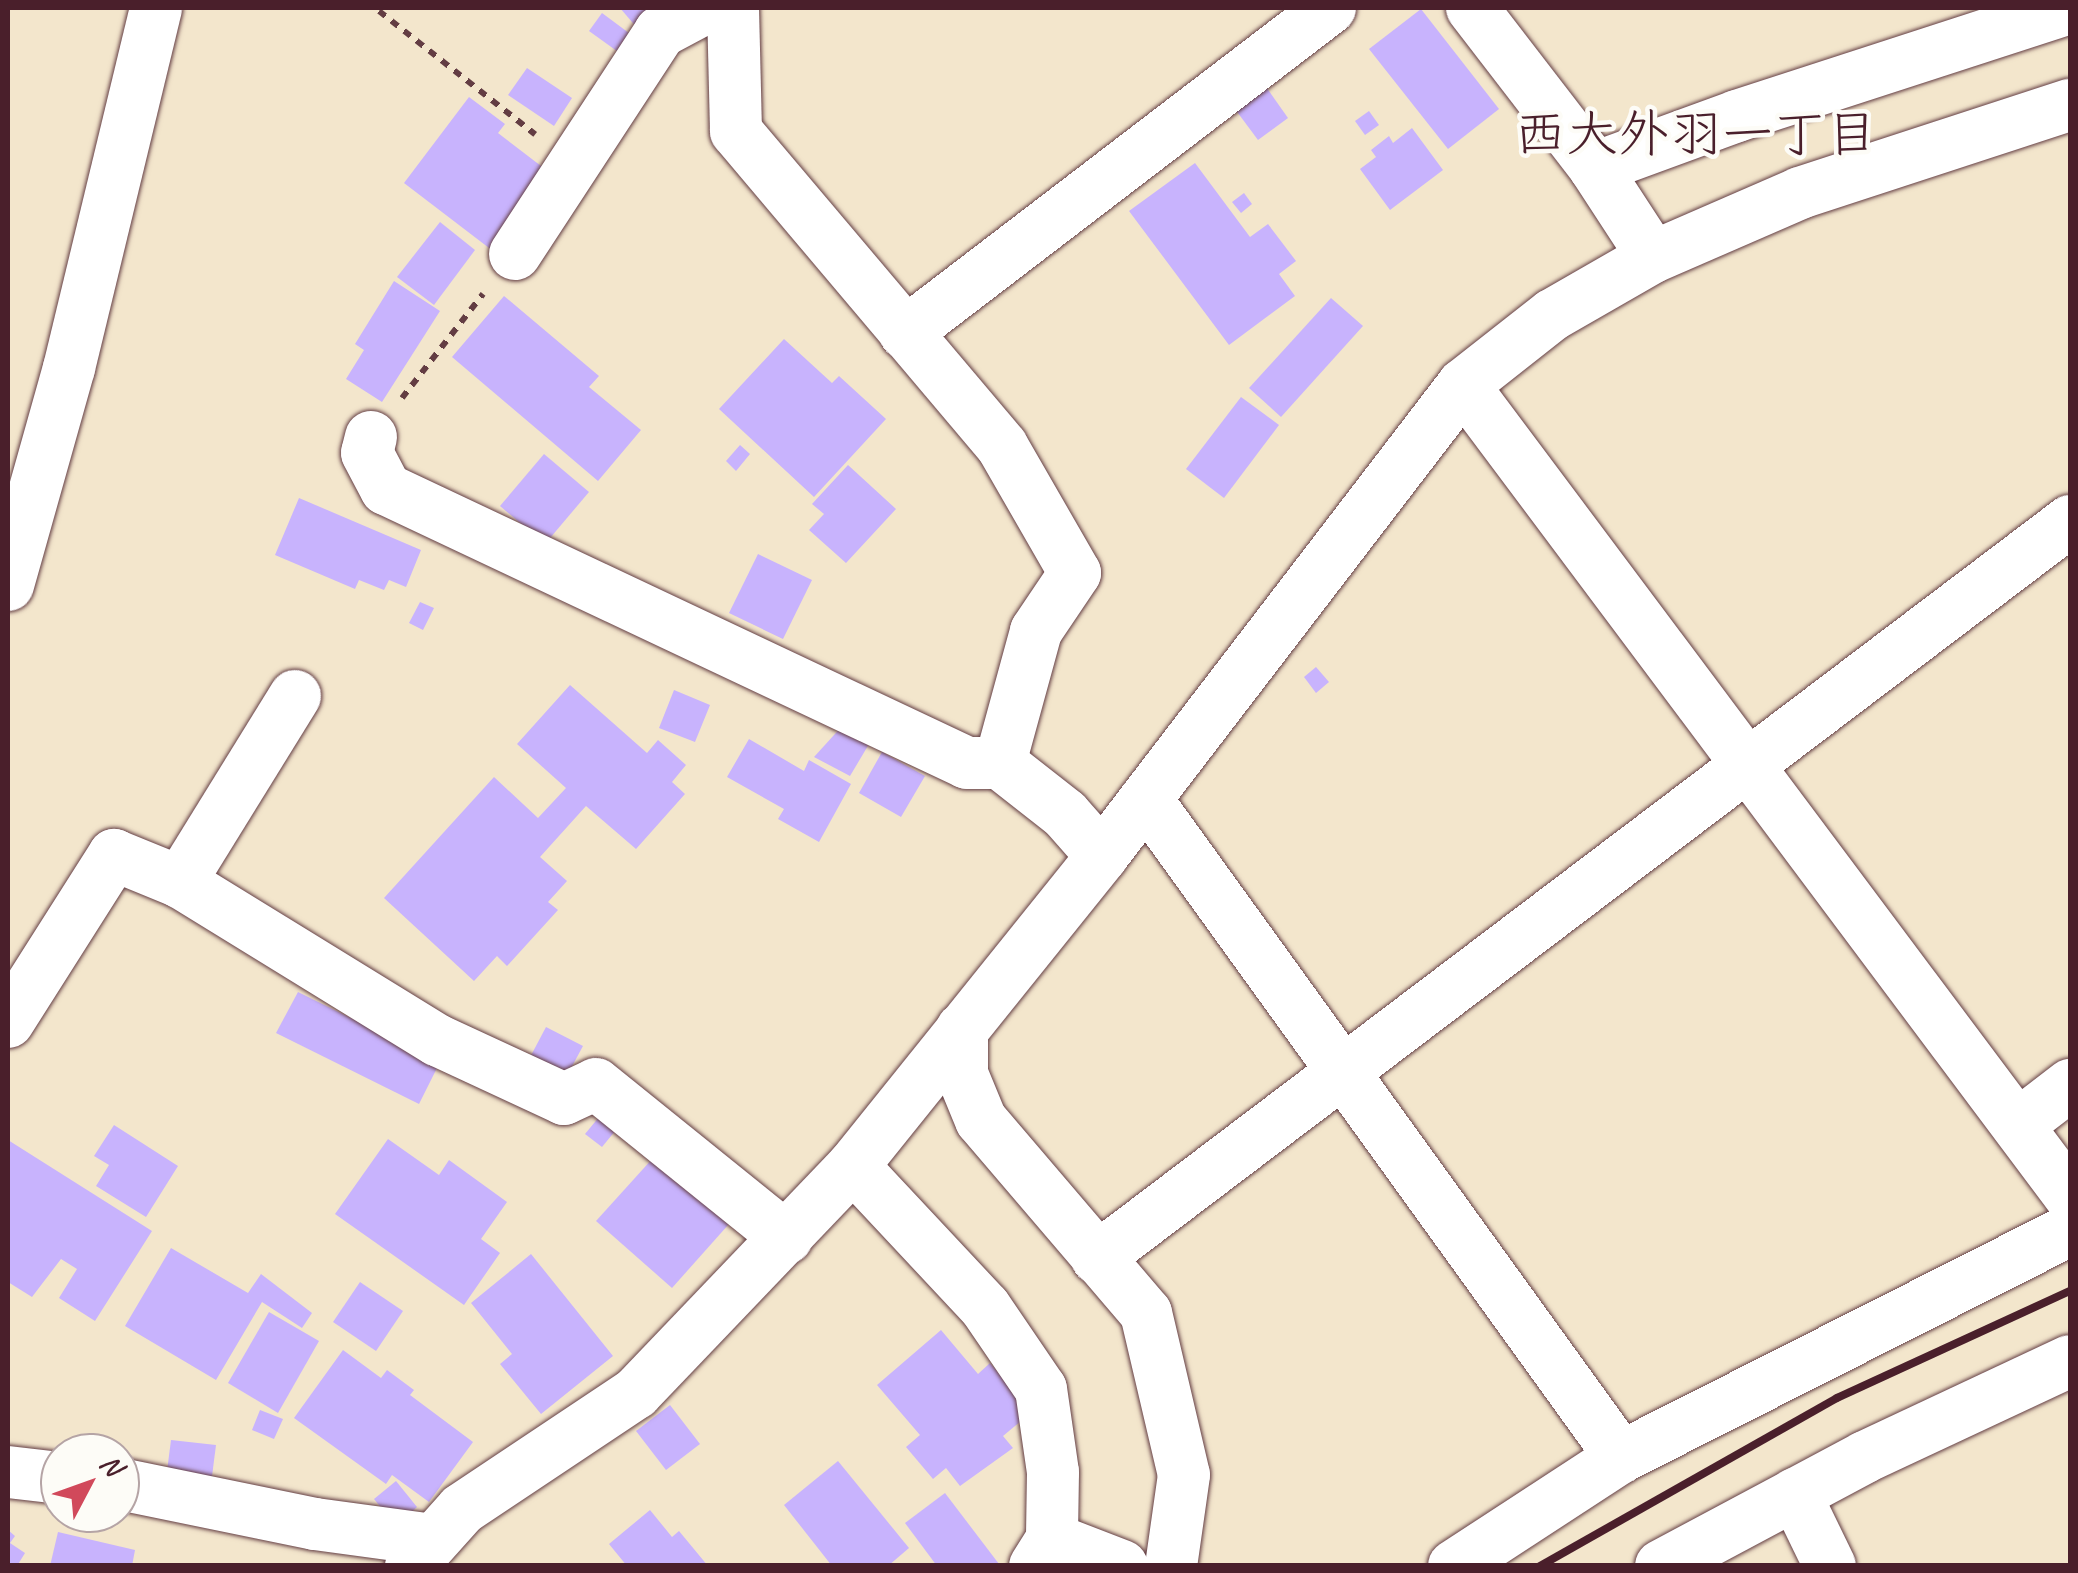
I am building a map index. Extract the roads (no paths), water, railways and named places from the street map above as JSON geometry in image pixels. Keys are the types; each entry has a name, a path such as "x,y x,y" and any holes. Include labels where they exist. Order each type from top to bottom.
{"street":[{"path":"8,584 69,368 156,8"},
{"path":"515,254 660,32 706,8"},
{"path":"734,8 736,131 1002,446 1075,573 1036,631 1000,764"},
{"path":"905,333 1330,8"},
{"path":"1472,8 1595,168 1653,257"},
{"path":"1595,168 1737,116 2068,8"},
{"path":"140,1488 315,1524 422,1553 462,1509 636,1393 853,1166 890,1115 1102,856 1462,385 1552,315 1653,257 1800,193 2070,105"},
{"path":"1462,385 2070,1196"},
{"path":"372,438 366,453 386,489 968,763 1000,764 1065,814 1102,856"},
{"path":"1097,1258 2070,521"},
{"path":"180,882 295,696"},
{"path":"1146,799 1621,1457"},
{"path":"8,1022 114,854 180,882 437,1040 564,1099 596,1084 787,1238"},
{"path":"962,1029 962,1074 981,1120 1146,1313 1184,1475 1171,1566"},
{"path":"2018,1125 2070,1085"},
{"path":"853,1166 984,1307 1042,1389 1053,1472 1044,1552 1122,1566"},
{"path":"1454,1566 1621,1457 2070,1230"},
{"path":"1661,1566 1795,1494 2070,1361"},
{"path":"8,1472 40,1476"},
{"path":"1795,1494 1830,1566"}],"railway":[{"path":"1540,1566 1837,1398 2070,1291"}],"district":[{"name":"西大外羽一丁目","path":"1696,135"}]}
